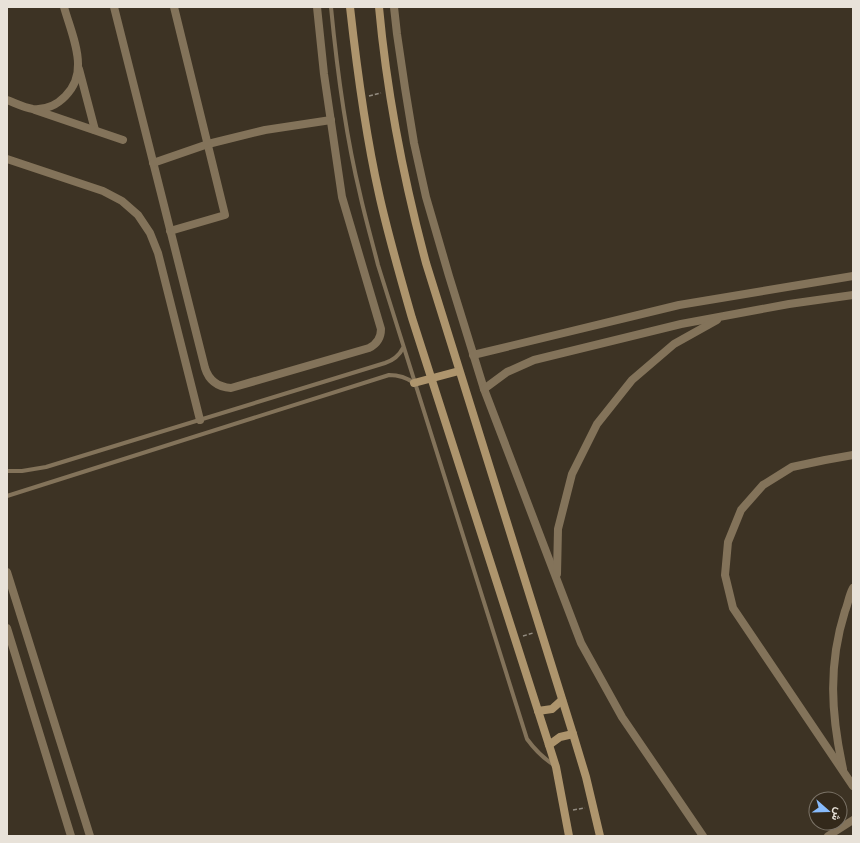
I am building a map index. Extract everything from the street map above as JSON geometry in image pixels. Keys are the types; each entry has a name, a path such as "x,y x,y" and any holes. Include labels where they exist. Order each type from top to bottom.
{"street":[{"path":"32,109 39,109 52,105 64,98 73,87 78,73 78,59 64,7"},
{"path":"114,7 204,368 209,377 216,384 231,388 372,346 378,340 381,329 342,197 324,74 317,7"},
{"path":"170,231 226,215 174,7"},
{"path":"350,7 361,97 378,193 394,256 412,318 556,766 569,836"},
{"path":"379,7 389,91 400,156 426,263 573,734 600,836"},
{"path":"394,7 409,111 426,197 484,390 581,643 616,705 703,836"},
{"path":"78,66 95,130"},
{"path":"7,100 123,140"},
{"path":"153,163 208,144 265,130 331,120"},
{"path":"7,159 103,191 122,201 138,215 150,233 158,253 200,420"},
{"path":"473,355 679,304 853,276"},
{"path":"484,390 507,372 534,360 681,324 789,304 853,295"},
{"path":"557,579 558,529 572,474 597,424 632,380 669,348 724,317"},
{"path":"414,384 459,371"},
{"path":"853,455 792,467 763,485 741,510 728,542 725,575 733,608 853,786"},
{"path":"7,572 90,836"},
{"path":"844,774 836,737 833,700 834,663 841,626 853,588"},
{"path":"7,628 71,836"},
{"path":"538,711 552,709 562,700"},
{"path":"549,745 560,737 573,734"},
{"path":"828,836 853,820"}],"lane":[{"path":"331,7 345,121 359,193 378,265 414,384 527,739 544,759 556,766"},
{"path":"7,471 22,471 46,467 389,362 399,355 403,348"},
{"path":"7,496 388,375 402,377 414,384"}],"path":[{"path":"361,97 389,91"},
{"path":"515,637 541,631"},
{"path":"565,811 593,807"}]}
